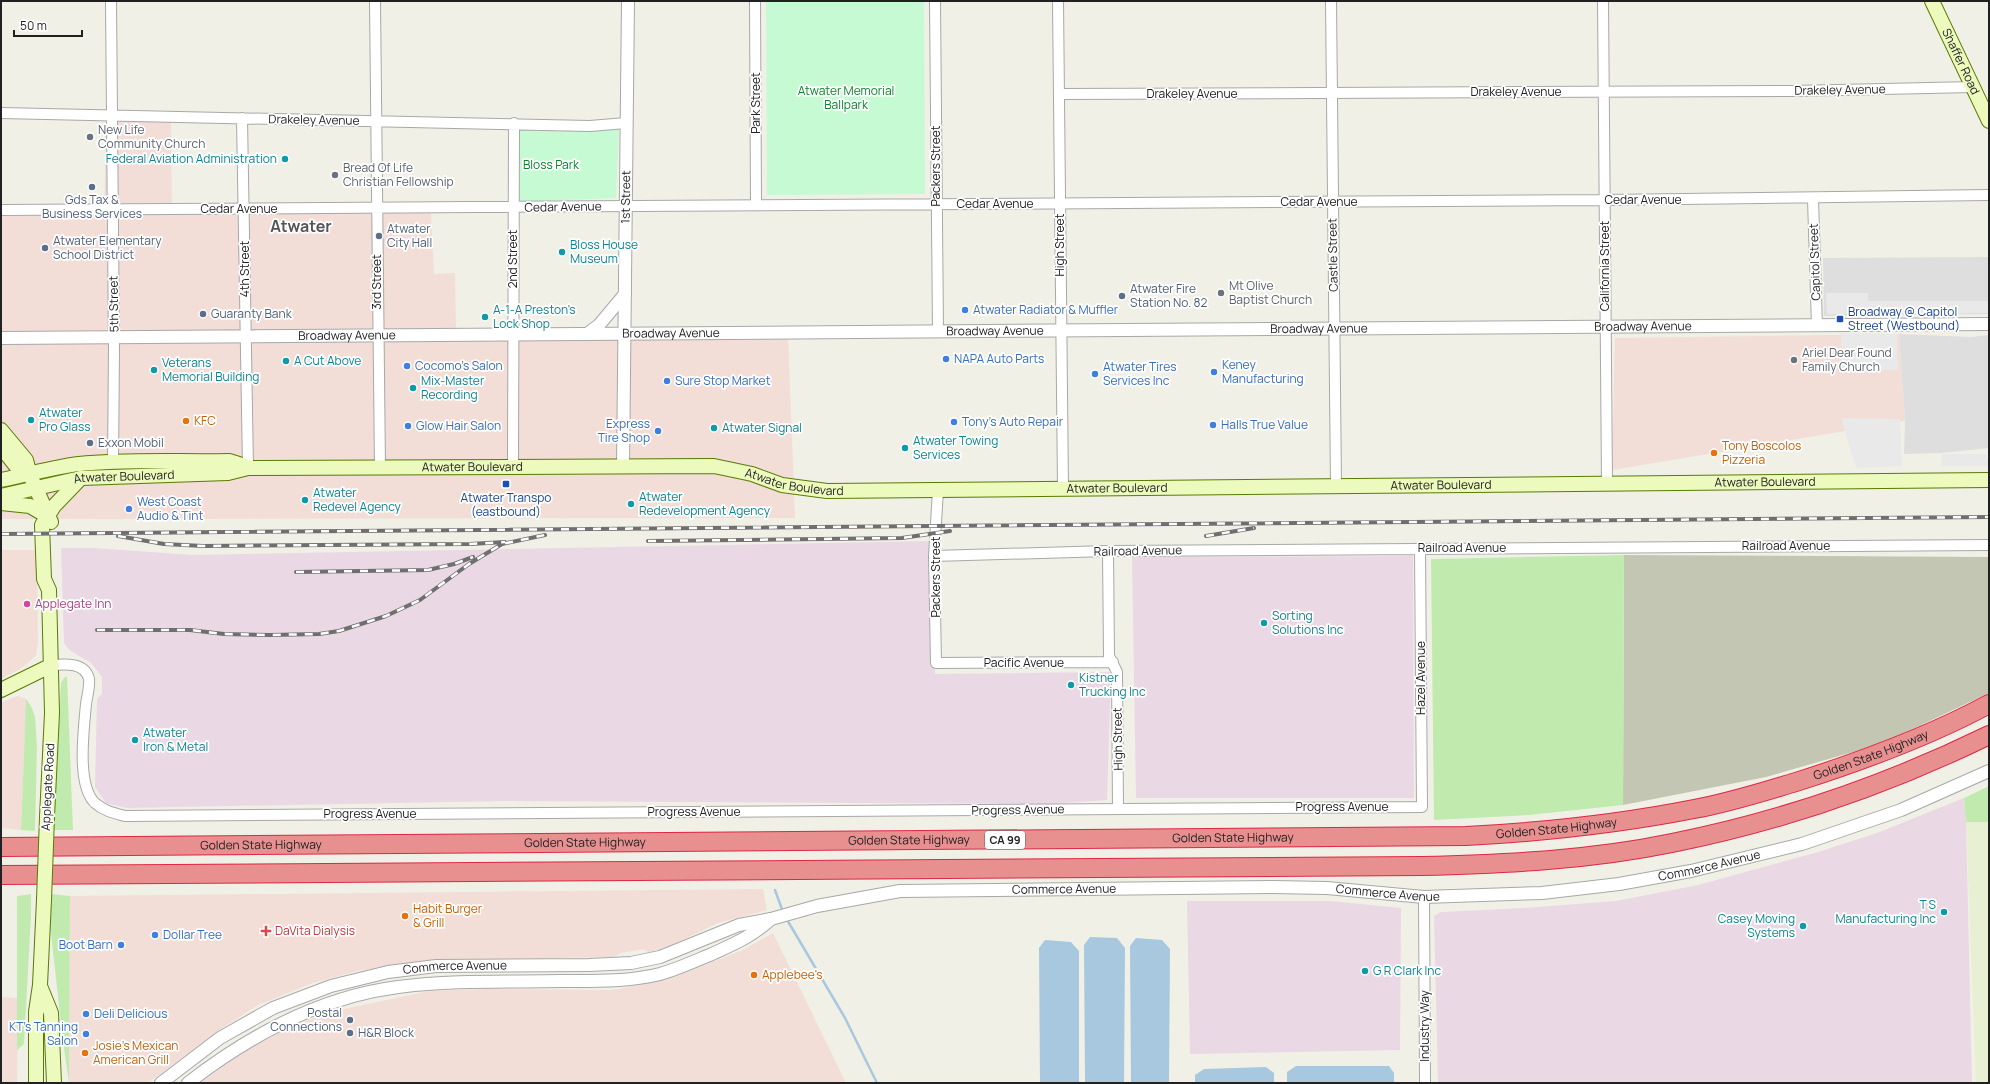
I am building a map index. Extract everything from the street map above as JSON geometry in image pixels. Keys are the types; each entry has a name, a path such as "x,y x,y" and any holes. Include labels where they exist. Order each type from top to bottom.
{"highway":[{"name":"Golden State Highway","path":"1,847 54,848 1466,836 1528,833 1589,826 1694,809 1759,793 1828,772 1895,747 1989,704"},
{"path":"3,875 1506,864 1591,855 1671,843 1749,826 1843,797 1935,762 1989,735"},
{"path":"1,836 54,848"}],"main road":[{"name":"Shaffer Road","path":"1932,1 1989,121"},
{"name":"Applegate Road","path":"1,430 26,460 30,475 47,516 52,524 54,578 49,590 52,713 40,985 36,1012 36,1083"},
{"path":"1,447 16,466 30,475"},
{"name":"Atwater Boulevard","path":"1,480 30,475 65,466 113,462 229,461 248,468"},
{"name":"Atwater Boulevard","path":"1,496 80,478 228,473 248,468 714,466 752,474 782,485 826,491 1989,480"},
{"path":"1,503 30,506 47,516 54,506 80,478"},
{"path":"1,690 52,665"},
{"name":"Applegate Road","path":"40,985 51,1013 54,1083"}],"street":[{"name":"5th Street","path":"111,1 114,338 113,462"},
{"name":"3rd Street","path":"375,1 376,208 380,468"},
{"name":"1st Street","path":"623,466 628,1"},
{"name":"Park Street","path":"755,1 756,205"},
{"name":"Packers Street","path":"935,1 938,331"},
{"name":"High Street","path":"1058,1 1063,489"},
{"name":"Castle Street","path":"1331,1 1336,486"},
{"name":"California Street","path":"1603,1 1605,328 1608,483"},
{"name":"Drakeley Avenue","path":"1059,94 1792,91 1974,87"},
{"name":"Drakeley Avenue","path":"1,113 514,123 590,126 626,123"},
{"name":"4th Street","path":"242,118 248,468"},
{"name":"2nd Street","path":"513,467 514,123"},
{"name":"Cedar Avenue","path":"1,210 1604,200 1989,195"},
{"name":"Capitol Street","path":"1813,198 1817,326"},
{"path":"587,334 599,325 625,294"},
{"name":"Broadway Avenue","path":"1,338 1605,328 1989,324"},
{"name":"Packers Street","path":"936,663 934,556 938,490"},
{"name":"Railroad Avenue","path":"934,556 1108,551 1989,545"},
{"name":"Hazel Avenue","path":"1420,549 1422,807"},
{"name":"High Street","path":"1108,551 1109,656 1117,672 1118,809"},
{"name":"Pacific Avenue","path":"936,663 1113,662"},
{"name":"Progress Avenue","path":"52,665 66,664 78,666 85,672 89,679 84,729 84,779 88,793 94,802 104,810 125,816 1422,807"},
{"name":"Commerce Avenue","path":"161,1083 220,1038 273,1008 302,996 361,977 388,972 436,966 588,965 631,963 660,957 739,925 771,919 798,911 851,899 900,891 1288,887 1327,888 1424,898 1542,893 1619,884 1691,871 1802,844 1901,810 1989,771"},
{"name":"Industry Way","path":"1424,898 1425,1083"},
{"name":"Commerce Avenue","path":"188,1083 230,1052 267,1030 300,1014 378,990 434,983 602,981 631,979 660,974 748,938 771,919"}],"shaded area":[{"path":"106,119 171,121 172,214 431,212 434,274 455,273 456,329 788,336 795,518 1,519 1,216 104,215"},
{"path":"1989,257 1989,314 1824,316 1823,258"},
{"path":"1826,293 1868,293 1868,301 1989,301 1989,313 1827,314"},
{"path":"1841,333 1897,334 1898,370 1842,371"},
{"path":"1899,334 1971,337 1989,335 1989,448 1941,453 1904,454 1905,421"},
{"path":"1899,334 1905,421 1612,470 1615,338"},
{"path":"1841,418 1900,419 1902,466 1856,468"},
{"path":"1942,454 1986,454 1987,459 1989,459 1989,466 1941,466"},
{"path":"931,541 935,674 1111,672 1107,800 1049,804 502,801 127,808 106,803 95,787 97,699 102,694 102,677 91,663 69,650 64,643 61,548 94,548 193,555"},
{"path":"1,550 37,550 38,642 36,655 29,662 20,669 1,679"},
{"path":"1624,555 1989,557 1989,693 1881,744 1766,777 1623,805"},
{"path":"1413,556 1414,798 1136,798 1132,557"},
{"path":"17,696 26,699 21,830 1,828 1,703"},
{"path":"1964,798 1966,822 1972,1083 1438,1083 1434,916 1441,912 1524,908 1616,901 1698,885 1815,853 1877,833"},
{"path":"1966,822 1989,822 1989,1083 1976,1083"},
{"path":"763,889 767,910 718,923 672,945 649,953 644,949 620,953 614,957 440,960 357,971 313,983 258,1005 224,1027 148,1083 69,1083 70,896"},
{"path":"1187,901 1330,901 1401,908 1400,1050 1190,1054"},
{"path":"773,933 846,1083 200,1083 244,1052 288,1028 330,1012 429,991 488,989 613,990 673,978 743,950"},
{"path":"1,997 18,998 17,1083 1,1083"}],"green space":[{"name":"Atwater Memorial Ballpark","path":"766,1 924,1 925,194 767,195"},
{"name":"Bloss Park","path":"619,129 616,198 514,202 517,130"},
{"path":"1624,555 1623,805 1529,815 1434,820 1431,559"},
{"path":"67,676 73,830 52,830 56,791 61,683"},
{"path":"26,699 32,708 35,717 37,747 35,831 21,830"},
{"path":"1989,786 1989,822 1966,822 1964,798"},
{"path":"31,894 24,1044 17,1050 17,896"},
{"path":"51,894 70,896 69,1083 50,924"}],"water":[{"path":"1090,937 1117,938 1125,948 1124,1083 1085,1083 1084,945"},
{"path":"1136,938 1162,940 1170,949 1169,1083 1131,1083 1130,946"},
{"path":"1045,940 1071,942 1079,951 1079,1083 1040,1083 1039,948"},
{"path":"1296,1066 1389,1066 1394,1073 1394,1083 1287,1083 1287,1072"},
{"path":"1266,1067 1274,1073 1274,1083 1195,1083 1195,1075 1204,1069"}],"waterway":[{"path":"775,890 783,912"},
{"path":"786,918 845,1018 877,1083"}],"railway":[{"path":"1,534 1989,517"},
{"path":"1206,536 1254,528"},
{"path":"648,541 902,538 950,531"},
{"path":"97,630 190,630 224,634 270,635 319,634 339,631 386,616 420,600 469,564 502,544 545,535"},
{"path":"118,536 164,544 203,546 470,544 505,542"},
{"path":"296,572 428,570 454,564 473,557"}],"place":[{"name":"New Life Community Church","path":"90,137"},
{"name":"Federal Aviation Administration","path":"285,159"},
{"name":"Bread Of Life Christian Fellowship","path":"335,175"},
{"name":"Gds Tax & Business Services","path":"92,187"},
{"name":"Atwater City Hall","path":"379,236"},
{"name":"Atwater Elementary School District","path":"45,248"},
{"name":"Bloss House Museum","path":"562,252"},
{"name":"Mt Olive Baptist Church","path":"1221,293"},
{"name":"Atwater Fire Station No. 82","path":"1122,296"},
{"name":"Atwater Radiator & Muffler","path":"965,310"},
{"name":"Guaranty Bank","path":"203,314"},
{"name":"A-1-A Preston's Lock Shop","path":"485,317"},
{"name":"Broadway @ Capitol Street (Westbound)","path":"1840,319"},
{"name":"NAPA Auto Parts","path":"946,359"},
{"name":"Ariel Dear Found Family Church","path":"1794,360"},
{"name":"A Cut Above","path":"286,361"},
{"name":"Cocomo's Salon","path":"407,366"},
{"name":"Veterans Memorial Building","path":"154,370"},
{"name":"Keney Manufacturing","path":"1214,372"},
{"name":"Atwater Tires Services Inc","path":"1095,374"},
{"name":"Sure Stop Market","path":"667,381"},
{"name":"Mix-Master Recording","path":"413,388"},
{"name":"Atwater Pro Glass","path":"31,420"},
{"name":"KFC","path":"186,421"},
{"name":"Tony's Auto Repair","path":"954,422"},
{"name":"Halls True Value","path":"1213,425"},
{"name":"Glow Hair Salon","path":"408,426"},
{"name":"Atwater Signal","path":"714,428"},
{"name":"Express Tire Shop","path":"658,431"},
{"name":"Exxon Mobil","path":"90,443"},
{"name":"Atwater Towing Services","path":"905,448"},
{"name":"Tony Boscolos Pizzeria","path":"1714,453"},
{"name":"Atwater Transpo (eastbound)","path":"506,484"},
{"name":"Atwater Redevel Agency","path":"305,500"},
{"name":"Atwater Redevelopment Agency","path":"631,504"},
{"name":"West Coast Audio & Tint","path":"129,509"},
{"name":"Applegate Inn","path":"27,604"},
{"name":"Sorting Solutions Inc","path":"1264,623"},
{"name":"Kistner Trucking Inc","path":"1071,685"},
{"name":"Atwater Iron & Metal","path":"135,740"},
{"name":"T S Manufacturing Inc","path":"1944,912"},
{"name":"Habit Burger & Grill","path":"405,916"},
{"name":"Casey Moving Systems","path":"1803,926"},
{"name":"DaVita Dialysis","path":"266,931"},
{"name":"Dollar Tree","path":"155,935"},
{"name":"Boot Barn","path":"121,945"},
{"name":"G R Clark Inc","path":"1365,971"},
{"name":"Applebee's","path":"754,975"},
{"name":"Deli Delicious","path":"86,1014"},
{"name":"Postal Connections","path":"350,1020"},
{"name":"H&R Block","path":"350,1033"},
{"name":"KT's Tanning Salon","path":"86,1034"},
{"name":"Josie's Mexican American Grill","path":"85,1053"}],"district":[{"name":"Atwater","path":"301,226"}]}
